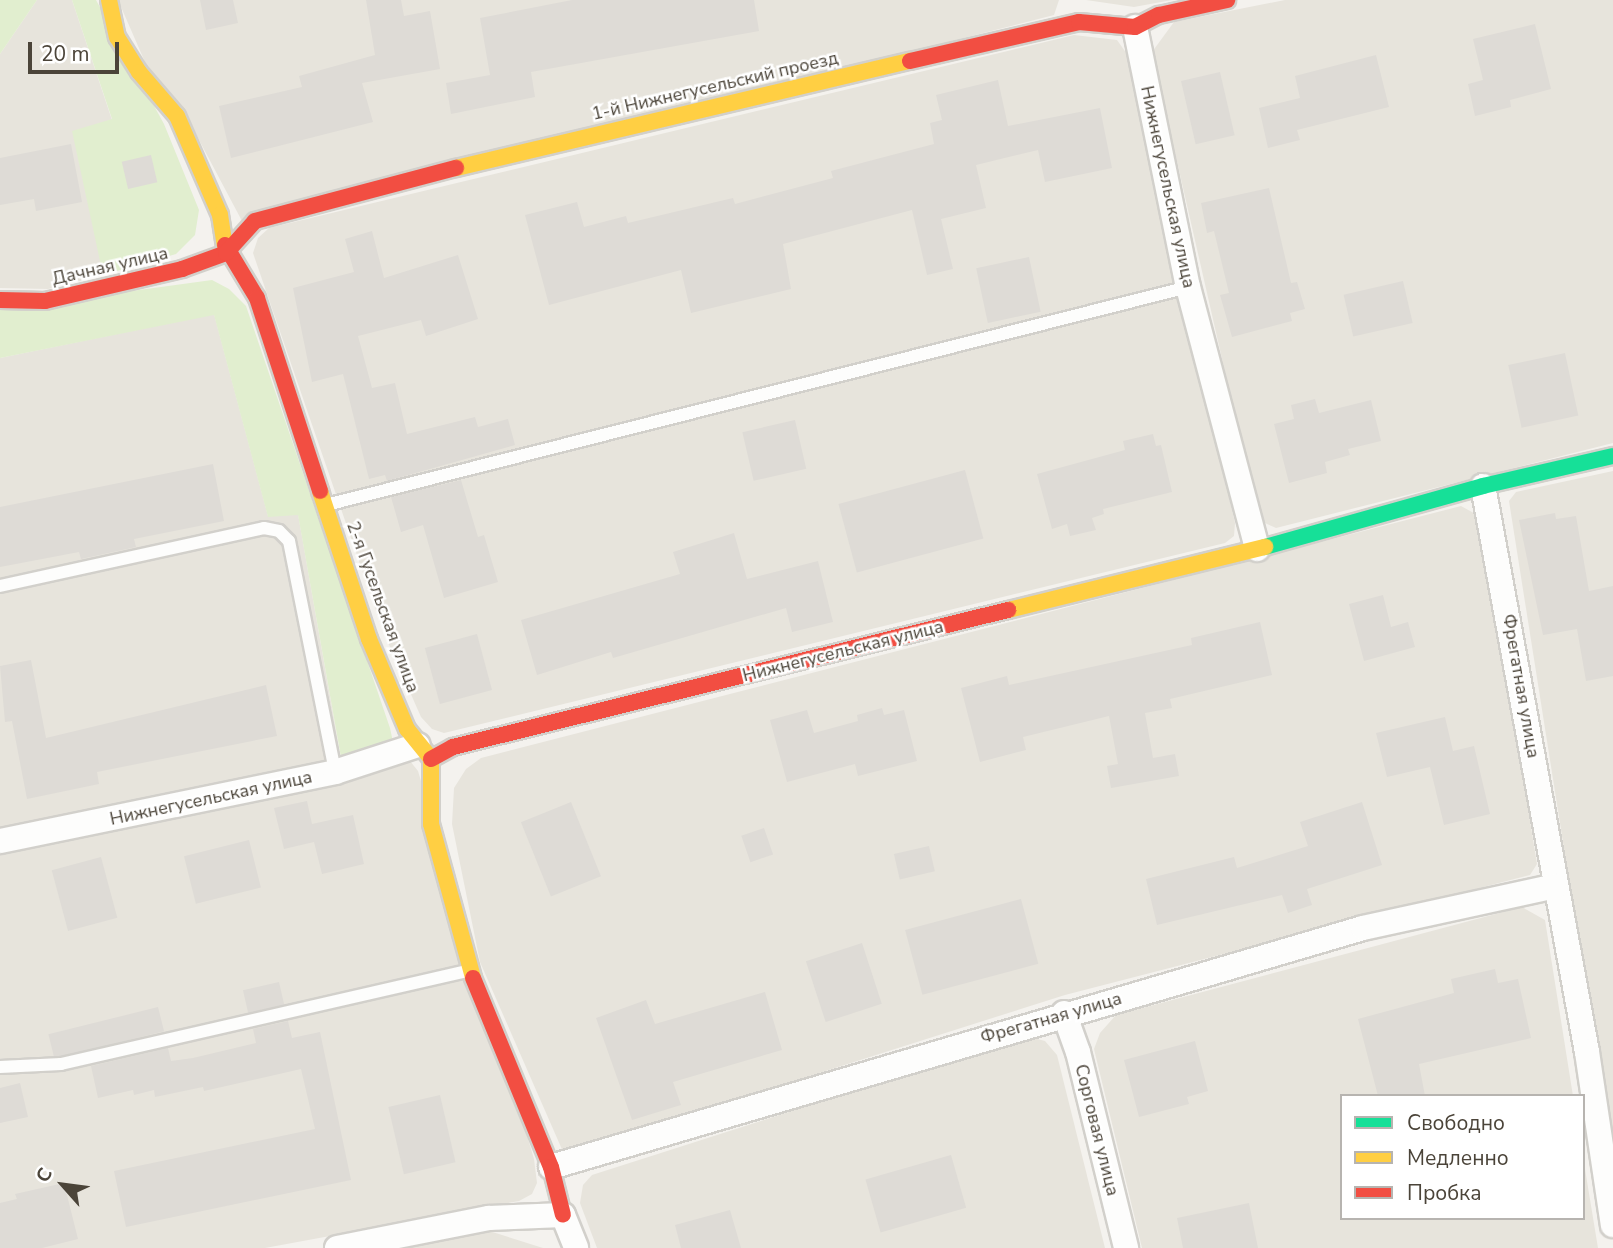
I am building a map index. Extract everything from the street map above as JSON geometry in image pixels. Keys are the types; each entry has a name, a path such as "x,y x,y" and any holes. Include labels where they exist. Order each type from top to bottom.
{"street":[{"path":"109,0 117,37 138,72 177,116 220,215 226,253"},
{"name":"1-й Нижнегусельский проезд","path":"226,253 255,221 1074,11 1135,27 1159,15 1227,0"},
{"name":"Нижнегусельская улица","path":"1135,27 1188,287 1256,549"},
{"name":"Дачная улица","path":"0,300 45,301 183,269 226,253"},
{"name":"2-я Гусельская улица","path":"226,253 257,298 369,639 407,729 425,752 431,824 469,969 551,1167 563,1215"},
{"name":"Нижнегусельская улица","path":"0,841 453,747 1256,549 1483,486 1613,456"},
{"name":"Фрегатная улица","path":"1483,486 1587,1052 1613,1225"},
{"name":"Фрегатная улица","path":"551,1167 1064,1013 1363,928 1555,887"},
{"name":"Сорговая улица","path":"1064,1013 1078,1052 1126,1248"},
{"path":"337,1248 489,1218 563,1215 576,1248"}],"lane":[{"path":"326,505 1188,287"},
{"path":"0,586 264,528 279,531 289,541 335,772"},
{"path":"0,1067 61,1065 469,969"}],"shaded area":[{"path":"37,0 72,0 112,120 103,275 48,289 0,288 0,54"},
{"path":"118,0 1059,0 1054,15 242,221 181,106 148,69"},
{"path":"1086,0 1172,0 1134,7"},
{"path":"1285,0 1613,0 1613,443 1276,528 1265,523 1257,512 1152,52 1174,22"},
{"path":"1074,35 1117,40 1127,54 1235,523 1234,536 1225,543 444,733 432,729 421,717 383,631 253,253 258,238 269,228"},
{"path":"214,314 268,516 298,514 344,776 398,760 410,761 418,771 534,1159 537,1183 532,1194 519,1201 265,1248 0,1248 0,358"},
{"path":"1613,471 1613,1158 1509,501 1516,492"},
{"path":"1461,506 1481,517 1537,864 1530,875 1065,995 564,1154 480,962 452,824 454,788 466,769 481,758"},
{"path":"1522,907 1545,920 1573,1094 1340,1094 1340,1220 1585,1220 1585,1169 1598,1248 1142,1248 1094,1049 1100,1033 1116,1015"},
{"path":"1026,1036 1045,1041 1057,1055 1105,1248 597,1248 580,1203 583,1185 592,1175"},
{"path":"483,1229 543,1248 386,1248"}],"green space":[{"path":"0,0 37,0 0,54"},
{"path":"72,0 96,0 164,124 199,210 195,235 176,254 103,275 72,131 112,119"},
{"path":"212,280 229,289 246,306 390,728 393,742 342,763 298,515 268,517 214,315 0,358 0,309"}],"building":[{"path":"200,0 233,0 238,23 206,30"},
{"path":"366,0 401,0 404,16 430,11 440,69 362,83 373,122 231,158 219,106 302,87 299,76 375,55"},
{"path":"572,0 754,0 759,31 531,72 535,97 451,114 446,83 490,75 480,18"},
{"path":"1535,24 1551,89 1510,100 1511,107 1475,116 1468,84 1483,80 1473,39"},
{"path":"1376,55 1389,107 1297,130 1300,140 1268,148 1259,108 1300,98 1295,76"},
{"path":"1220,72 1235,135 1196,144 1181,81"},
{"path":"998,80 1008,126 1100,108 1112,168 1045,182 1038,150 976,165 986,208 941,219 953,269 927,275 912,210 783,244 791,289 691,313 681,270 549,305 525,215 577,202 584,227 626,216 628,223 733,198 735,204 833,178 831,171 934,144 930,123 942,120 936,95"},
{"path":"71,144 82,202 36,211 34,199 0,205 0,158"},
{"path":"151,155 157,182 128,189 122,162"},
{"path":"1269,188 1291,283 1297,282 1305,309 1290,313 1292,321 1232,337 1220,295 1229,293 1214,231 1207,233 1201,203"},
{"path":"372,231 384,278 458,255 478,319 426,336 421,320 358,336 372,388 395,383 407,434 475,417 478,427 508,419 515,445 387,481 385,475 369,479 343,374 312,382 293,288 354,272 345,239"},
{"path":"1029,257 1041,312 988,323 976,268"},
{"path":"1403,281 1413,323 1353,337 1344,295"},
{"path":"1565,353 1578,416 1522,428 1508,365"},
{"path":"1315,399 1319,413 1371,400 1381,441 1348,449 1350,455 1325,462 1327,473 1289,483 1274,424 1294,419 1291,405"},
{"path":"795,420 806,469 754,481 742,432"},
{"path":"1153,434 1156,446 1161,445 1172,492 1103,509 1104,514 1092,518 1096,530 1070,536 1067,524 1052,529 1037,474 1125,450 1123,441"},
{"path":"213,464 224,521 134,539 136,547 81,559 79,552 0,567 0,507"},
{"path":"965,470 983,539 857,572 838,504"},
{"path":"461,480 478,537 484,535 498,582 444,598 423,525 401,532 391,497"},
{"path":"1555,513 1556,519 1576,516 1589,591 1613,586 1613,676 1586,681 1577,629 1543,635 1519,520"},
{"path":"734,533 747,579 818,561 833,622 792,632 786,608 613,658 611,652 537,675 521,620 680,574 673,552"},
{"path":"1383,595 1391,627 1408,622 1415,647 1364,661 1349,604"},
{"path":"1260,622 1272,675 1170,699 1172,708 1145,713 1153,758 1175,754 1179,776 1111,788 1107,766 1118,764 1109,716 1023,737 1026,750 980,762 961,688 1007,676 1009,685 1192,645 1191,638"},
{"path":"477,634 492,690 440,704 425,648"},
{"path":"31,660 46,738 266,685 277,736 97,772 99,784 27,799 12,721 5,722 0,666"},
{"path":"882,708 884,715 904,710 917,761 858,776 855,764 787,782 770,720 807,710 814,733 858,721 857,715"},
{"path":"1445,717 1453,751 1474,746 1490,814 1444,825 1430,767 1387,777 1376,733"},
{"path":"307,801 312,824 353,815 364,864 322,874 314,842 284,849 274,808"},
{"path":"571,802 601,876 551,896 521,822"},
{"path":"1362,802 1382,865 1307,889 1312,905 1288,913 1282,895 1157,925 1146,879 1234,857 1237,868 1308,846 1300,822"},
{"path":"764,828 773,854 750,862 741,836"},
{"path":"249,840 261,888 196,904 184,856"},
{"path":"929,846 935,871 900,879 894,854"},
{"path":"101,857 117,918 68,931 52,870"},
{"path":"1021,899 1038,964 922,995 905,930"},
{"path":"862,943 882,1004 826,1022 806,961"},
{"path":"1495,969 1498,983 1518,979 1531,1038 1419,1064 1425,1094 1377,1094 1358,1019 1454,993 1451,979"},
{"path":"279,982 284,1004 248,1013 243,990"},
{"path":"765,992 782,1050 673,1082 681,1105 632,1120 596,1018 646,1000 655,1024"},
{"path":"158,1007 164,1031 54,1059 48,1034"},
{"path":"288,1021 292,1038 320,1032 351,1180 126,1227 114,1171 315,1129 301,1069 204,1091 203,1087 155,1097 154,1090 134,1095 133,1090 98,1098 91,1066 168,1048 171,1061 193,1058 256,1043 253,1029"},
{"path":"1195,1041 1208,1091 1187,1097 1189,1104 1139,1117 1124,1060"},
{"path":"20,1083 28,1117 0,1123 0,1088"},
{"path":"440,1095 456,1162 404,1174 388,1107"},
{"path":"951,1155 966,1208 881,1232 865,1180"},
{"path":"64,1183 78,1239 42,1248 0,1248 0,1203 17,1199 15,1194"},
{"path":"1249,1203 1258,1248 1183,1248 1177,1218"},
{"path":"730,1210 741,1248 681,1248 675,1225"}],"traffic: fast":[{"path":"1265,547 1483,486 1613,456"}],"traffic: slow":[{"path":"109,0 117,37 139,72 177,116 220,215 225,245"},
{"path":"456,168 910,61"},
{"path":"320,491 369,639 407,729 431,759 431,824 473,978"},
{"path":"1008,610 1265,547"}],"traffic: jam":[{"path":"910,61 1079,22 1135,27 1159,15 1227,0"},
{"path":"0,300 45,301 182,269 226,253 255,221 456,168"},
{"path":"225,245 257,298 320,491"},
{"path":"431,759 453,747 1008,610"},
{"path":"473,978 551,1167 563,1215"}]}
